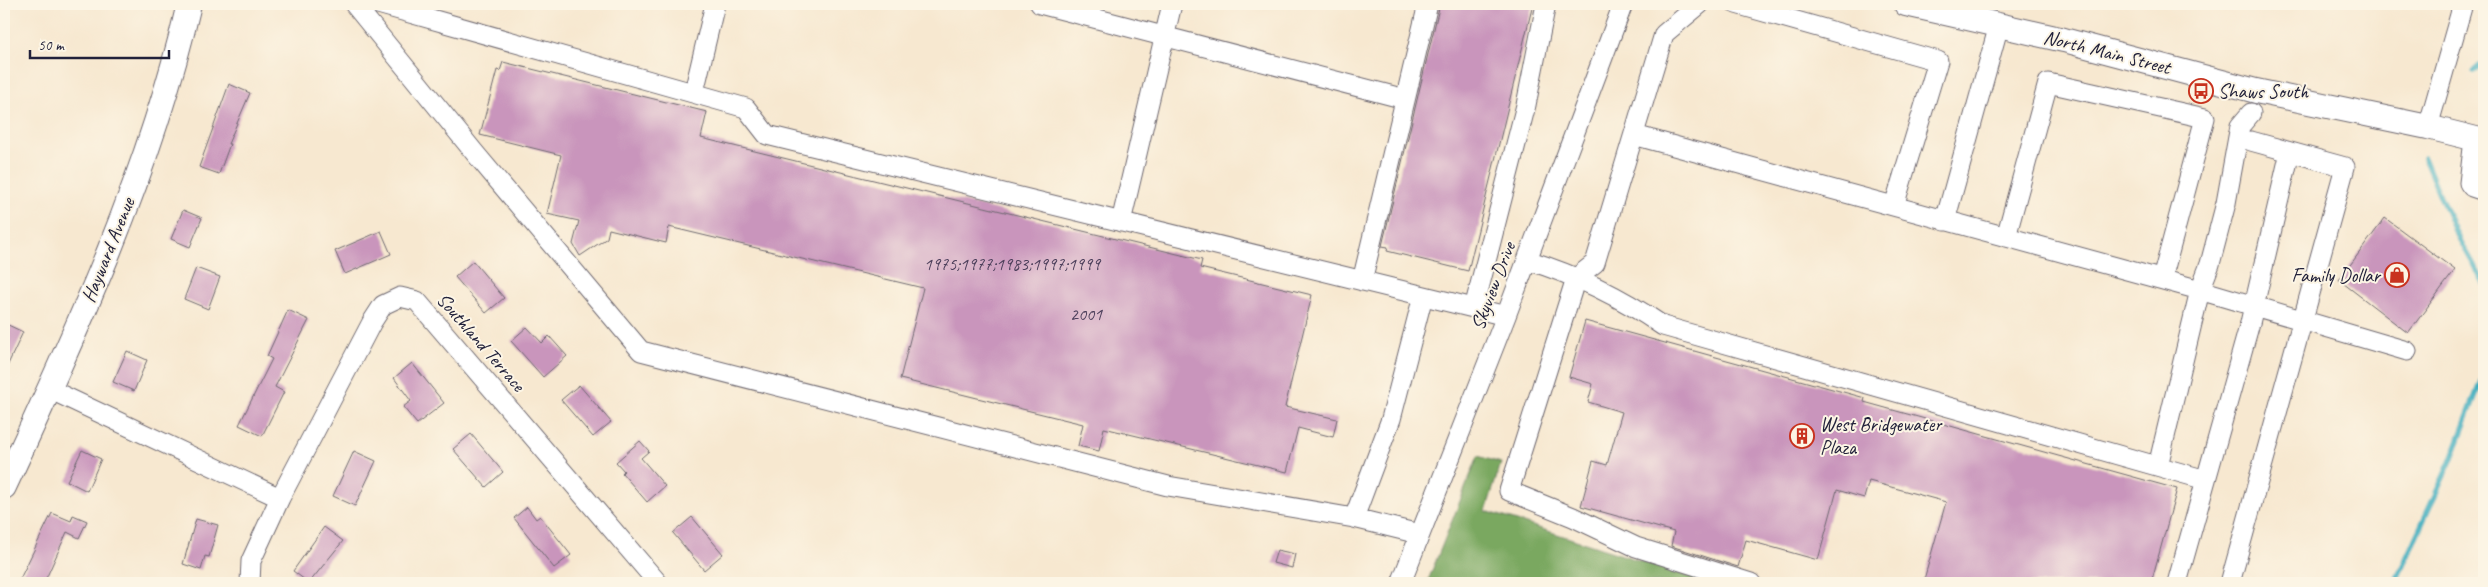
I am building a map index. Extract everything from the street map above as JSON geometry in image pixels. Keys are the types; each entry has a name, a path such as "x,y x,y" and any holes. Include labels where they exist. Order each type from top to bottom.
{"main road":[{"name":"Hayward Avenue","path":"4,486 103,267 159,112 189,4"},
{"name":"North Main Street","path":"1906,4 1969,11 1999,25 2254,102 2428,127 2479,140"}],"street":[{"path":"354,4 480,160 641,351 1168,486 1354,518 1419,534"},
{"path":"378,4 746,108 767,136 1506,316"},
{"path":"694,92 715,4"},
{"path":"1040,4 1405,99"},
{"path":"1120,222 1172,4"},
{"path":"1362,281 1428,4"},
{"path":"1474,308 1526,105 1546,4"},
{"name":"Skyview Drive","path":"1400,583 1506,316 1623,4"},
{"path":"1700,4 1664,34 1595,263 1576,278 1510,492 1573,517 1636,547 1751,583"},
{"path":"1736,4 1938,61 1894,206"},
{"path":"2428,127 2463,4"},
{"path":"1946,221 1999,25"},
{"path":"2006,237 2048,83 2205,118 2162,279"},
{"path":"2226,204 2255,132 2254,102"},
{"path":"2158,466 2200,290 2210,264 2226,204 2240,126 2254,102"},
{"path":"1634,135 2162,279 2407,351"},
{"path":"2479,140 2469,183 2472,187 2484,191"},
{"path":"2230,583 2345,167 2251,142"},
{"path":"2177,583 2252,307 2290,152"},
{"path":"1527,260 1559,270 1626,301 1663,326 2206,480"},
{"path":"1354,518 1391,419 1423,296"},
{"name":"Southland Terrace","path":"250,583 251,561 280,498 372,322 383,305 400,297 417,302 658,583"},
{"path":"49,389 280,498"}],"green space":[{"path":"1478,456 1501,463 1486,511 1709,583 1427,583"}],"building":[{"path":"1440,4 1533,4 1468,271 1387,251 1388,247 1382,246"},
{"path":"503,62 707,112 701,138 1202,260 1200,268 1312,295 1285,407 1337,419 1333,437 1298,428 1287,472 1104,428 1099,451 1078,446 1083,424 900,379 923,288 669,227 666,243 609,229 607,238 580,256 573,244 579,221 547,214 561,155 480,135 497,70 500,71"},
{"path":"229,84 250,93 228,144 230,144 219,174 199,167"},
{"path":"183,210 202,218 190,247 171,239"},
{"name":"Family Dollar","path":"2385,218 2455,270 2408,333 2339,280"},
{"path":"381,231 391,254 345,274 335,251"},
{"path":"473,261 504,298 486,313 455,277"},
{"path":"196,268 220,277 208,309 184,299"},
{"path":"288,310 309,320 275,387 284,392 262,436 239,425 272,359 267,356"},
{"name":"West Bridgewater Plaza","path":"1585,321 1865,398 1864,402 2177,489 2151,583 1923,583 1946,502 1869,481 1864,498 1837,490 1818,560 1746,540 1738,567 1671,546 1674,532 1581,506 1593,461 1607,465 1622,412 1588,402 1593,384 1569,377"},
{"path":"4,323 23,332 4,373"},
{"path":"527,327 542,343 549,336 567,356 543,377 511,341"},
{"path":"127,351 147,360 134,391 113,382"},
{"path":"412,363 444,403 417,424 403,407 411,401 394,378"},
{"path":"579,385 611,422 593,437 561,400"},
{"path":"471,434 503,472 486,487 453,449"},
{"path":"640,441 649,451 641,458 665,486 647,502 622,473 624,471 616,462"},
{"path":"82,450 101,459 87,491 67,481"},
{"path":"354,451 376,461 355,506 333,496"},
{"path":"527,507 536,519 540,516 571,555 554,568 514,518"},
{"path":"52,513 71,521 73,515 87,521 79,538 67,532 44,583 18,583"},
{"path":"692,517 723,554 704,570 673,533"},
{"path":"196,519 218,525 209,557 205,556 201,570 183,564"},
{"path":"324,527 343,541 309,583 293,571"},
{"path":"1277,550 1295,554 1292,568 1273,563"}],"waterway":[{"path":"2474,71 2484,62"},
{"path":"2424,158 2455,231 2484,283"},
{"path":"2395,583 2451,460 2484,373"}],"place":[{"name":"Shaws South","path":"2201,91"},
{"name":"Family Dollar","path":"2397,275"},
{"name":"West Bridgewater Plaza","path":"1802,436"}]}
